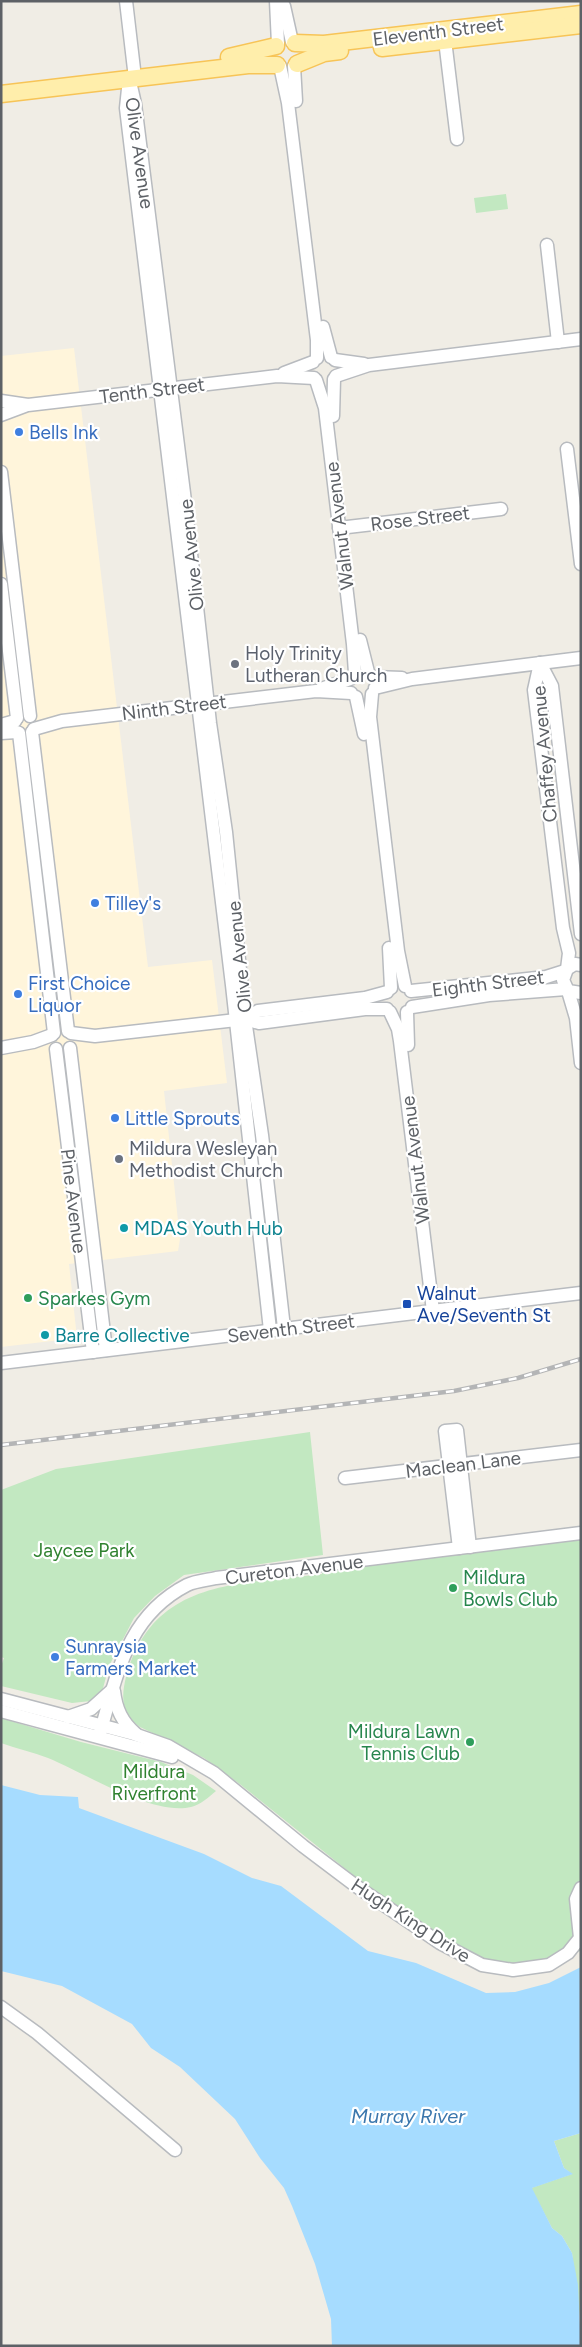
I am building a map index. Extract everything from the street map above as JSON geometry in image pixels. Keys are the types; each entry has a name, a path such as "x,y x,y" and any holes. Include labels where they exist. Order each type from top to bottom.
{"main road":[{"name":"Eleventh Street","path":"1,83 133,75 248,65 287,65 324,53 581,14"},
{"name":"Eleventh Street","path":"1,94 133,75 242,56 285,44 324,44 581,25"},
{"path":"285,44 301,56 287,65 273,54 285,44"}],"street":[{"name":"Olive Avenue","path":"126,1 133,75 126,108 165,389 202,704 226,832 240,1020 270,1330"},
{"path":"276,1 285,44"},
{"path":"284,1 285,44"},
{"path":"444,36 457,138"},
{"path":"287,65 294,90 324,334 338,368 335,378"},
{"path":"287,65 288,103 317,340 315,360 311,370 315,379 323,383 369,365 581,339"},
{"path":"547,245 558,342"},
{"path":"315,360 324,355 333,359 369,365"},
{"name":"Tenth Street","path":"277,376 315,360"},
{"name":"Tenth Street","path":"1,415 28,405 277,376 315,379"},
{"name":"Walnut Avenue","path":"335,378 333,408 353,644 352,676"},
{"name":"Walnut Avenue","path":"315,379 325,408 361,648 372,683 370,718 398,951 408,989"},
{"name":"Tenth Street","path":"1,401 28,405"},
{"path":"567,450 581,564"},
{"name":"Pine Avenue","path":"1,472 17,601 25,725 54,1041 92,1352"},
{"name":"Rose Street","path":"343,527 501,509"},
{"name":"Pine Avenue","path":"1,584 25,725"},
{"path":"4,602 17,601"},
{"path":"372,683 581,658"},
{"name":"Chaffey Avenue","path":"540,663 552,686 581,934"},
{"name":"Chaffey Avenue","path":"540,663 534,690 563,928 568,948 563,980 572,991"},
{"path":"372,683 361,671 352,676 348,686 354,695 364,735 390,955 389,990 384,1000 389,1010"},
{"name":"Ninth Street","path":"316,691 352,676"},
{"path":"354,695 364,698 372,683"},
{"name":"Ninth Street","path":"1,725 25,725 316,691 354,695"},
{"name":"Ninth Street","path":"1,733 25,725"},
{"path":"544,766 561,764"},
{"name":"Pine Avenue","path":"35,819 71,1039 72,1063 106,1350"},
{"path":"556,874 573,872"},
{"name":"Eighth Street","path":"408,989 546,976 566,970 575,964 581,964"},
{"path":"54,1041 62,1052 71,1039 240,1020 260,1023 365,1009 389,1010 399,1015 410,1010 414,999 408,989 389,990 365,998 258,1011 240,1020"},
{"path":"572,991 581,1063"},
{"name":"Eighth Street","path":"410,1010 489,995 572,991"},
{"name":"Walnut Avenue","path":"389,1010 398,1029 400,1041 436,1310"},
{"name":"Walnut Avenue","path":"410,1010 407,1033 436,1310"},
{"name":"Olive Avenue","path":"240,1020 262,1135 284,1328"},
{"path":"1,1048 54,1041 62,1029 71,1039"},
{"path":"58,1065 72,1063"},
{"name":"Seventh Street","path":"1,1363 581,1293"},
{"path":"90,1332 104,1330"},
{"name":"Maclean Lane","path":"345,1478 581,1450"},
{"path":"455,1466 464,1547"},
{"name":"Cureton Avenue","path":"101,1731 127,1646 137,1628 163,1602 187,1585 216,1578 581,1533"},
{"path":"67,1717 91,1709 114,1689"},
{"path":"114,1689 115,1703 120,1715 136,1734"},
{"name":"Hugh King Drive","path":"1,1699 67,1717 214,1773"},
{"name":"Hugh King Drive","path":"1,1711 101,1731 136,1734 168,1746 214,1773 325,1863 464,1958 482,1965 514,1970 531,1969 550,1965 561,1959 580,1938 576,1899 581,1888"},
{"path":"1,2007 37,2033 175,2150"}],"shaded area":[{"path":"74,348 148,967 212,960 227,1083 164,1091 180,1239 178,1251 69,1264 77,1338 1,1347 1,356"}],"green space":[{"path":"506,194 508,209 476,213 474,198"},
{"name":"Jaycee Park","path":"310,1432 323,1555 184,1575 155,1596 134,1618 109,1666 102,1692 91,1701 72,1703 1,1686 1,1666 4,1658 1,1657 1,1490 56,1469"},
{"path":"581,1539 581,1951 520,1964 491,1962 455,1947 368,1887 241,1785 204,1758 140,1727 129,1717 126,1711 123,1698 124,1684 139,1645 156,1621 178,1604 203,1592 231,1585 322,1574 322,1571"},
{"name":"Mildura Riverfront","path":"1,1718 81,1742 161,1762 193,1775 216,1791 201,1803 191,1807 175,1808 138,1799 119,1792 48,1758 1,1743"},
{"path":"581,2133 581,2326 572,2253 562,2236 552,2228 531,2188 572,2174 564,2168 554,2141"}],"water":[{"name":"Murray River","path":"1,1785 40,1795 78,1797 79,1808 204,1854 252,1878 281,1886 368,1951 416,1963 486,1993 515,1992 549,1983 581,1967 581,2133 554,2141 564,2168 573,2174 532,2188 552,2228 562,2236 572,2253 578,2285 581,2346 332,2346 331,2319 315,2264 292,2206 284,2188 260,2158 235,2119 180,2067 151,2048 132,2024 62,1986 1,1971"}],"railway":[{"path":"1,1445 454,1391 518,1378 581,1359"}],"place":[{"name":"Bells Ink","path":"19,432"},
{"name":"Holy Trinity Lutheran Church","path":"235,664"},
{"name":"Tilley's","path":"95,903"},
{"name":"First Choice Liquor","path":"18,994"},
{"name":"Little Sprouts","path":"115,1118"},
{"name":"Mildura Wesleyan Methodist Church","path":"119,1159"},
{"name":"MDAS Youth Hub","path":"124,1228"},
{"name":"Sparkes Gym","path":"28,1298"},
{"name":"Walnut Ave/Seventh St","path":"407,1304"},
{"name":"Barre Collective","path":"45,1335"},
{"name":"Mildura Bowls Club","path":"453,1588"},
{"name":"Sunraysia Farmers Market","path":"55,1657"},
{"name":"Mildura Lawn Tennis Club","path":"470,1742"}]}
